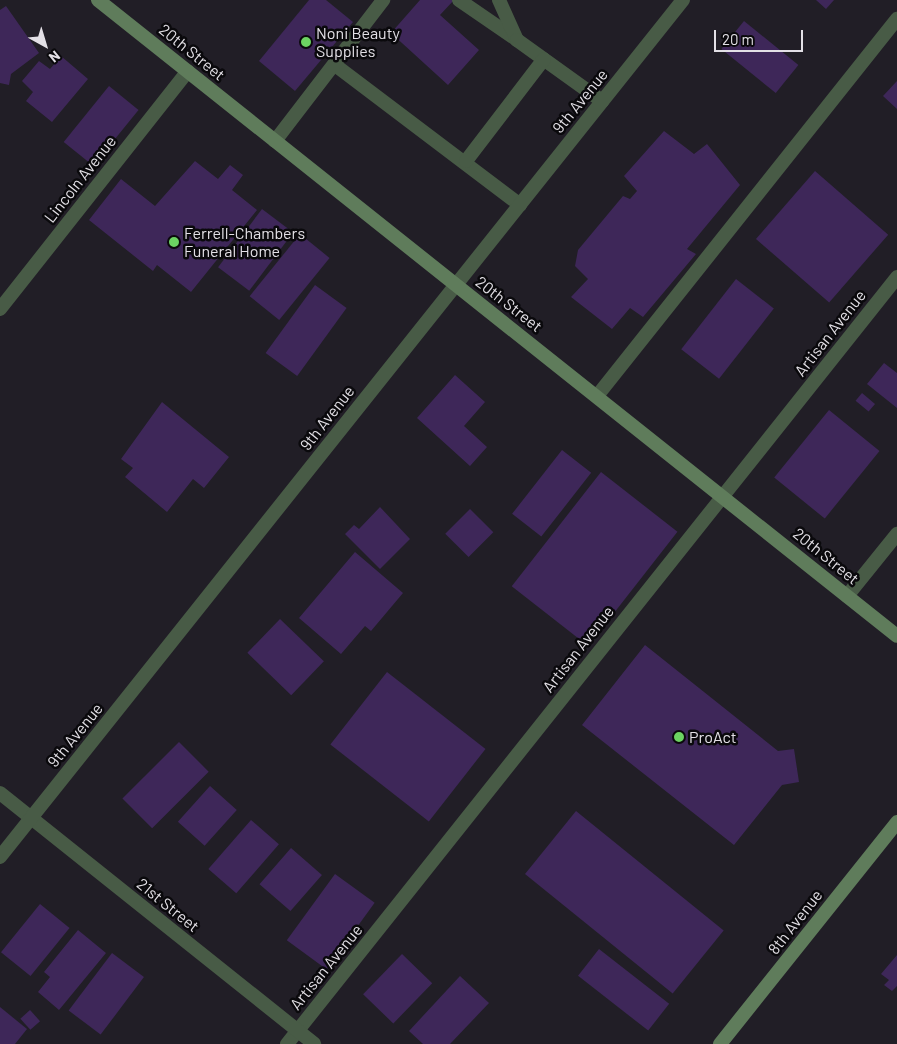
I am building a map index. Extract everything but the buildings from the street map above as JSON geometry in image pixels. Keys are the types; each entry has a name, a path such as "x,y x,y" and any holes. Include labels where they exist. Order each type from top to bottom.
{"main road":[{"name":"20th Street","path":"103,2 897,636"},
{"name":"8th Avenue","path":"720,1044 897,822"}],"street":[{"path":"275,141 383,0"},
{"path":"459,0 602,101"},
{"path":"499,0 516,40"},
{"name":"9th Avenue","path":"0,858 683,0"},
{"path":"597,396 897,19"},
{"path":"466,161 544,59"},
{"path":"335,65 466,161 520,205"},
{"name":"Lincoln Avenue","path":"0,309 188,71"},
{"name":"Artisan Avenue","path":"287,1044 897,277"},
{"path":"847,596 897,534"},
{"name":"21st Street","path":"0,793 314,1044"}],"place":[{"name":"Noni Beauty Supplies","path":"306,42"},
{"name":"Ferrell-Chambers Funeral Home","path":"174,242"},
{"name":"ProAct","path":"679,737"}]}
